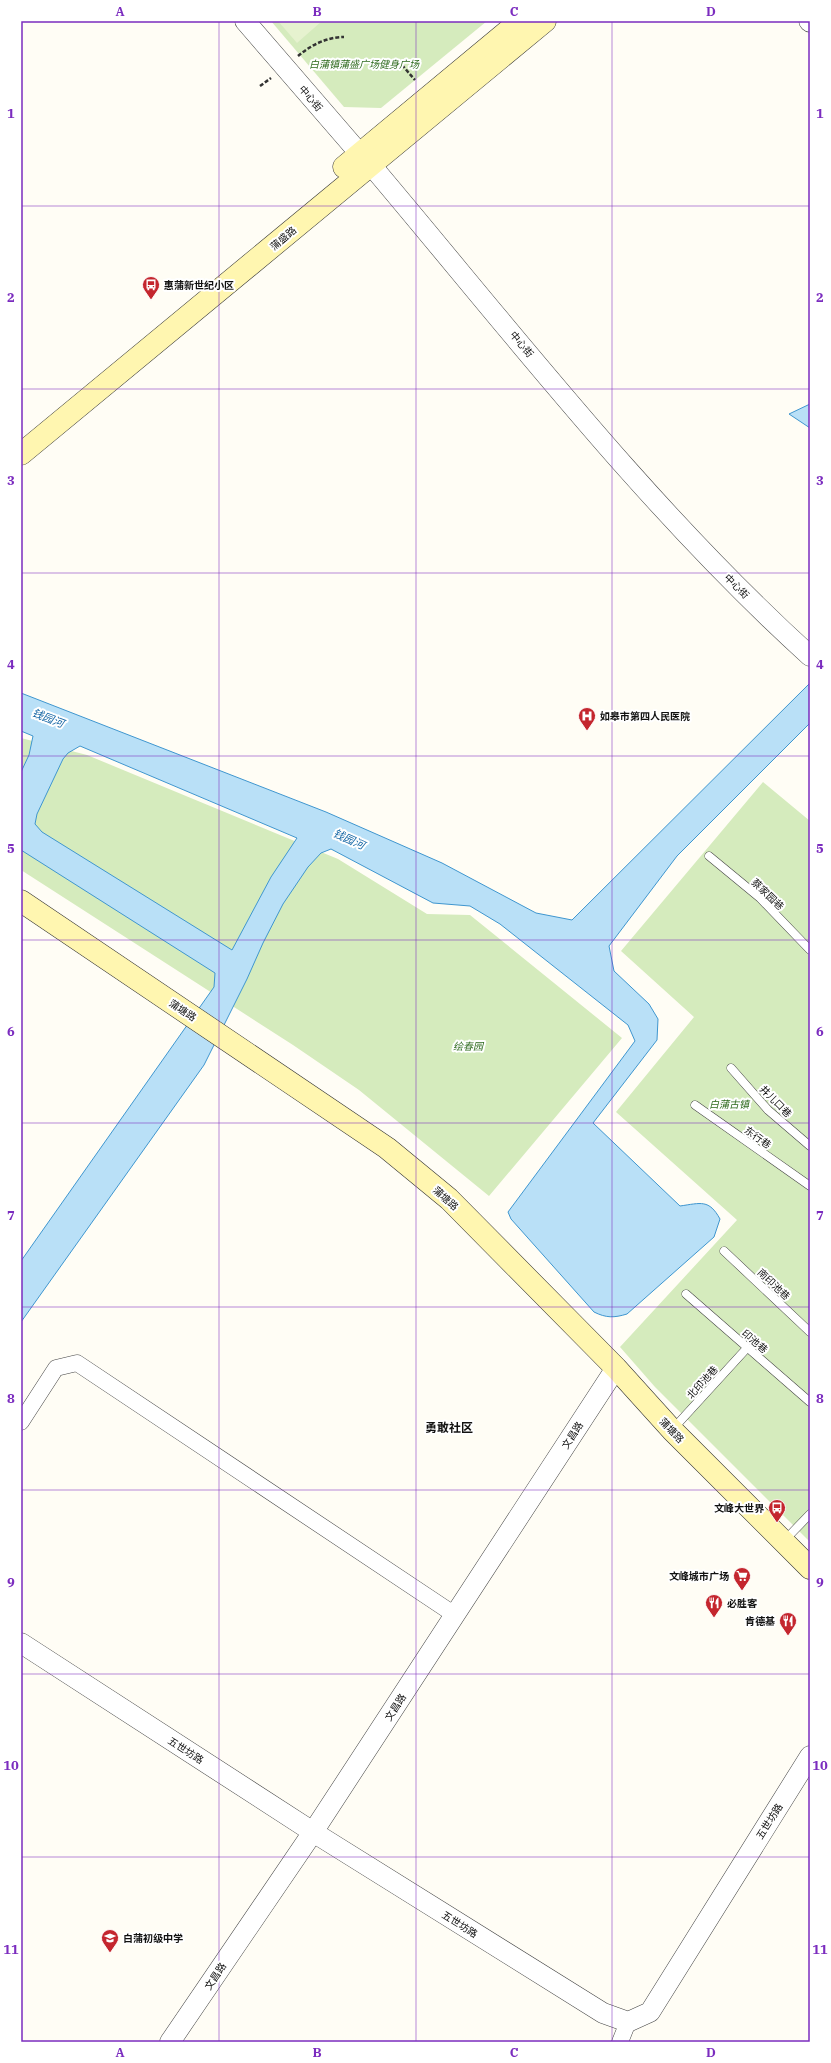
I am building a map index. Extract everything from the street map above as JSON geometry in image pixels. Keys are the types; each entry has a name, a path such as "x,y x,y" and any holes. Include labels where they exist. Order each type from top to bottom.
{"main road":[{"name":"蒲盛路","path":"21,454 366,159 520,21"},
{"name":"蒲盛路","path":"21,436 366,159 545,21"},
{"name":"蒲塘路","path":"21,901 387,1148 449,1199 616,1368 672,1430 810,1568"}],"street":[{"name":"中心街","path":"245,21 366,159 647,493 714,564 810,656"},
{"path":"21,1422 56,1368 77,1363 455,1615"},
{"name":"文昌路","path":"170,2042 313,1832 616,1368"},
{"name":"五世坊路","path":"21,1643 313,1832 603,2013 628,2022 650,2012 810,1756"},
{"path":"620,2042 628,2022"}],"lane":[{"name":"蔡家园巷","path":"709,856 760,898 810,950"},
{"name":"井儿口巷","path":"731,1068 768,1110 810,1146"},
{"name":"东行巷","path":"695,1105 810,1186"},
{"name":"南印池巷","path":"724,1251 810,1332"},
{"name":"印池巷","path":"686,1294 810,1402"},
{"name":"北印池巷","path":"672,1430 747,1348"},
{"path":"783,1542 810,1514"}],"path":[{"path":"402,65 415,80"}],"green space":[{"name":"白蒲镇蒲盛广场健身广场","path":"271,21 487,21 381,108 344,107"},
{"path":"278,21 322,21 297,43"},
{"name":"绘春园","path":"21,738 87,755 338,859 427,914 470,915 622,1038 489,1196 359,1090 293,1045 21,870"},
{"name":"白蒲古镇","path":"763,782 810,821 810,1542 655,1387 620,1347 737,1220 616,1112 694,1017 621,951"}],"water":[{"path":"810,404 810,428 789,414"},
{"name":"钱园河","path":"810,683 810,723 677,856 609,946 614,971 649,1004 658,1019 657,1040 593,1123 680,1206 694,1204 708,1205 720,1219 714,1237 627,1314 610,1317 594,1312 511,1219 508,1212 635,1041 628,1025 500,924 470,906 433,903 331,849 321,853 308,867 283,904 204,1065 21,1322 21,1261 214,987 215,973 21,850 21,772 29,755 33,736 21,731 21,693 326,812 442,863 536,913 572,920","holes":["80,746 297,838 271,877 232,950 42,832 35,824 37,814 63,759 68,753"]}],"place":[{"name":"惠蒲新世纪小区","path":"151,300"},
{"name":"如皋市第四人民医院","path":"587,731"},
{"name":"文峰大世界","path":"777,1523"},
{"name":"文峰城市广场","path":"742,1591"},
{"name":"必胜客","path":"714,1618"},
{"name":"肯德基","path":"788,1636"},
{"name":"白蒲初级中学","path":"110,1953"}],"district":[{"name":"勇敢社区","path":"449,1428"}]}
